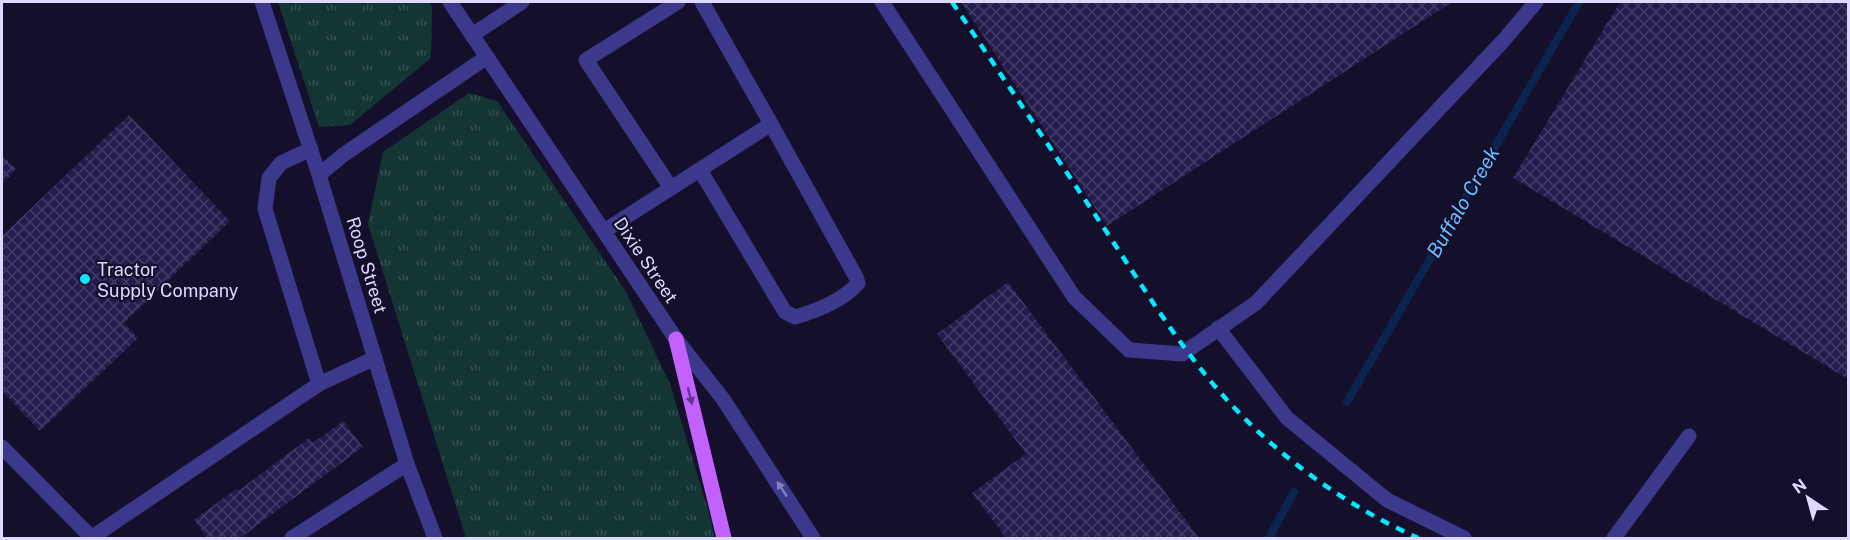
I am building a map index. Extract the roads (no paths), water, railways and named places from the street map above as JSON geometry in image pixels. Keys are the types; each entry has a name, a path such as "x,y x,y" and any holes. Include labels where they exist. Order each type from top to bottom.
{"main road":[{"path":"676,339 724,538"}],"street":[{"name":"Roop Street","path":"262,2 319,175 406,464 435,538"},
{"name":"Dixie Street","path":"450,2 676,339 723,399 813,538"},
{"path":"472,35 522,2"},
{"path":"671,188 586,60 678,2"},
{"path":"700,170 785,312 795,317 813,312 852,290 858,283 702,2"},
{"path":"882,2 1074,297 1129,350 1182,354 1256,303 1503,41 1536,2"},
{"path":"319,175 343,155 487,57"},
{"path":"604,231 771,124"},
{"path":"311,150 281,163 269,178 265,209 319,384"},
{"path":"1218,328 1287,418 1387,500 1464,538"},
{"path":"2,447 92,538 319,384 375,358"},
{"path":"1614,538 1689,436"},
{"path":"293,538 406,464"}],"waterway":[{"name":"Buffalo Creek","path":"1347,402 1579,2"},
{"name":"Buffalo Creek","path":"1269,538 1294,492"}],"railway":[{"path":"952,2 1159,312 1192,358 1228,401 1270,442 1316,479 1366,511 1418,538"}],"place":[{"name":"Tractor Supply Company","path":"85,279"}]}
